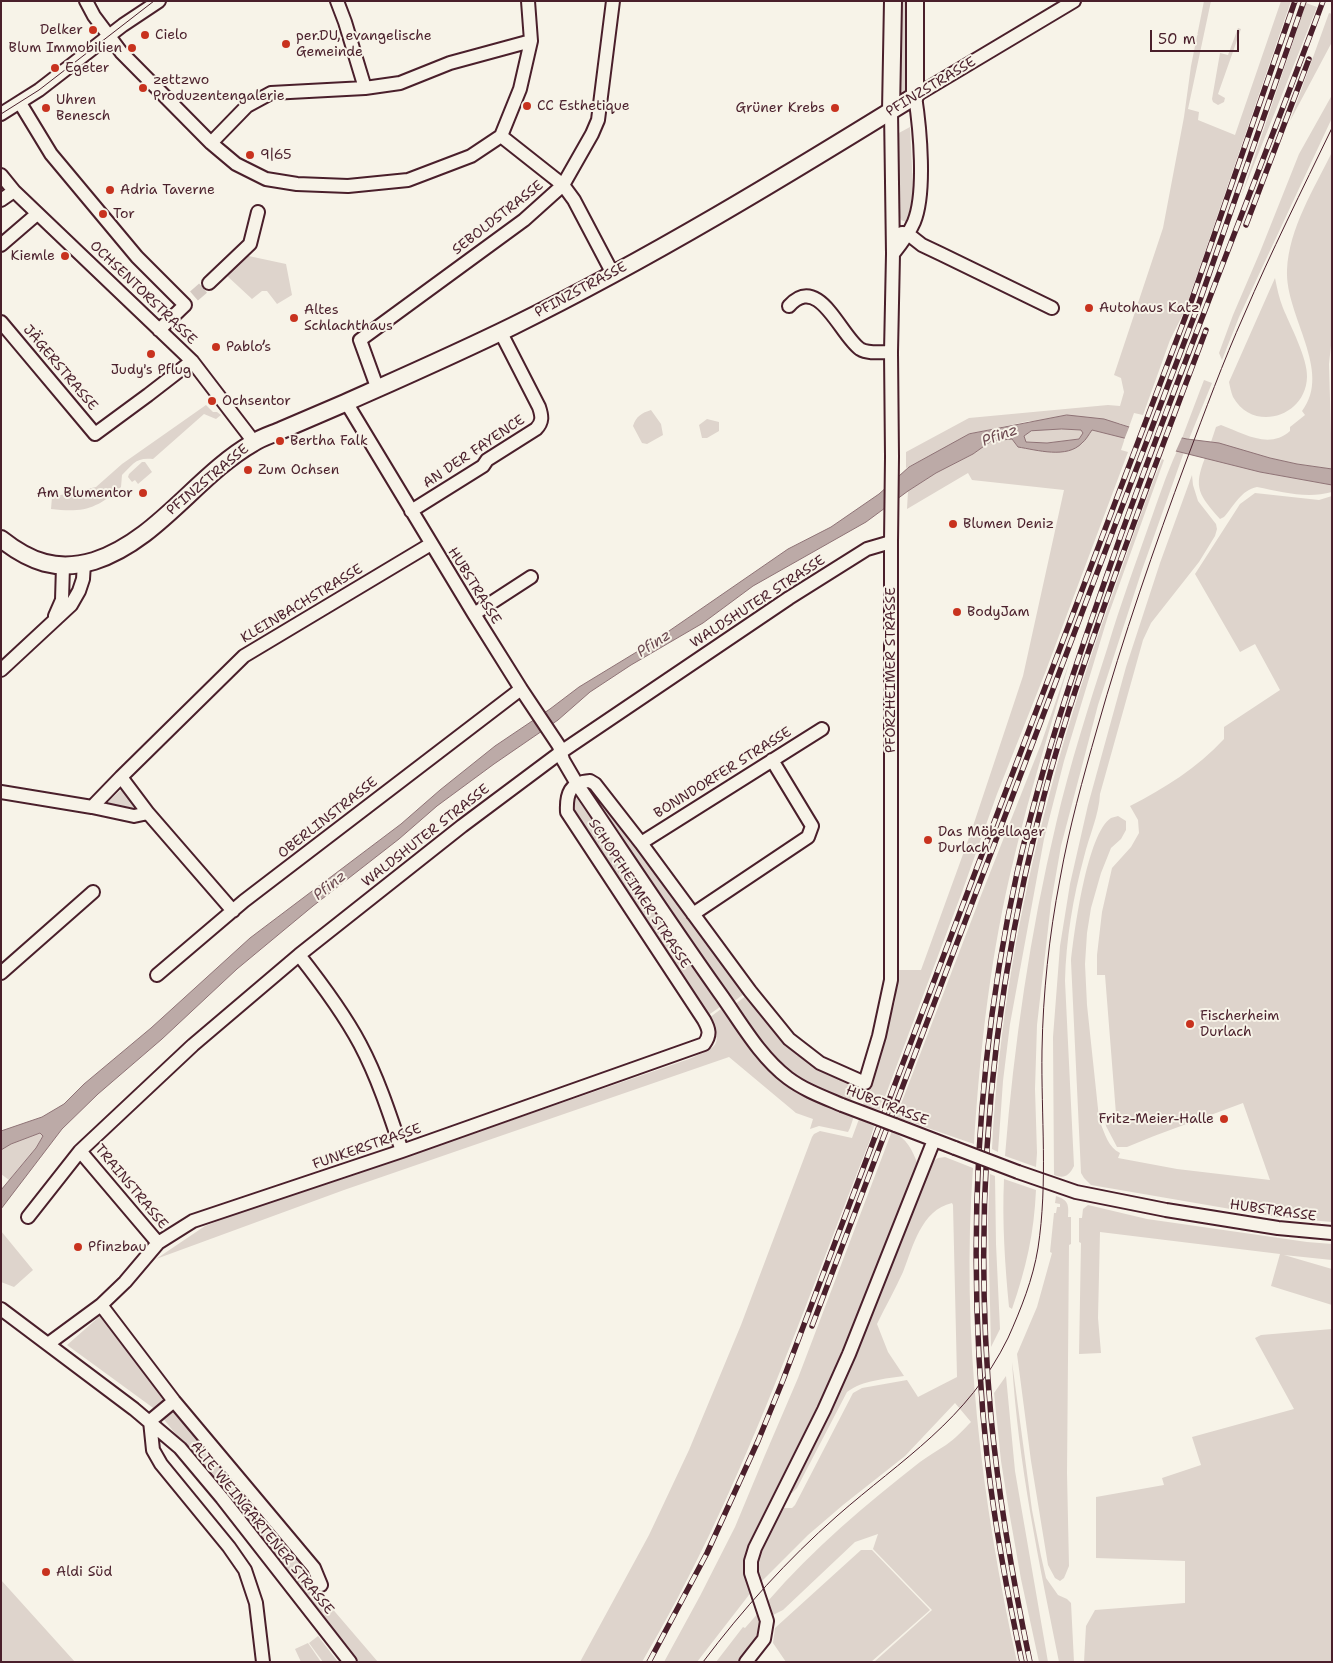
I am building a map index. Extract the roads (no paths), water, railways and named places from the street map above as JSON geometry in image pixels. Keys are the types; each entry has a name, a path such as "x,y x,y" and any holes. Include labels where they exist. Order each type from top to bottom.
{"main road":[{"name":"PFORZHEIMER STRASSE","path":"891,111 893,1"},
{"path":"915,1 915,96"},
{"name":"PFINZSTRASSE","path":"1,539 13,549 44,564 63,566 84,564 120,551 137,539 227,461 254,442 500,332 613,274 807,162 915,96"}],"street":[{"path":"337,1 365,88"},
{"path":"90,3 94,16 121,52 211,143 236,164 266,179 297,184 348,186 408,180 471,156 501,136 520,89 531,42 528,1"},
{"name":"SEBOLDSTRASSE","path":"377,387 360,340 524,220 563,186 598,120 613,1"},
{"name":"PFINZSTRASSE","path":"915,96 1074,1"},
{"path":"1,114 20,103 62,73 108,36 158,2"},
{"path":"211,143 247,106 271,93 365,88 400,83 450,63 531,42"},
{"path":"893,254 908,234 917,213 920,191 919,124 915,96"},
{"path":"20,103 51,154 137,257 189,301 159,330"},
{"name":"PFORZHEIMER STRASSE","path":"865,1083 879,1036 891,980 891,352 893,254 891,111"},
{"path":"501,136 563,186 574,200 613,274"},
{"name":"OCHSENTORSTRASSE","path":"1,175 37,214 192,360 254,442"},
{"path":"1,200 14,191"},
{"path":"209,283 250,244 258,212"},
{"path":"1,245 37,214"},
{"path":"892,230 908,234 922,245 1052,308"},
{"path":"789,306 797,299 808,297 818,300 861,349 872,352 891,352"},
{"name":"JÄGERSTRASSE","path":"1,322 95,434 192,360"},
{"name":"AN DER FAYENCE","path":"411,511 483,466 487,460 540,425 542,414 539,407 500,332"},
{"name":"HUBSTRASSE","path":"346,402 521,690 551,732 559,746 566,766 577,784 760,1050 787,1078 811,1093 1018,1172 1076,1192 1166,1210 1278,1228 1332,1233"},
{"name":"WALDSHUTER STRASSE","path":"28,1217 80,1151 193,1045 299,955 462,826 561,752 789,598 867,549 891,542"},
{"name":"KLEINBACHSTRASSE","path":"92,807 244,656 431,544"},
{"path":"4,662 71,605 79,591 84,564"},
{"path":"49,624 58,613 62,600 63,566"},
{"path":"474,614 531,577"},
{"name":"OBERLINSTRASSE","path":"157,975 233,911 521,690"},
{"name":"BONNDORFER STRASSE","path":"642,843 822,729"},
{"path":"693,914 808,837 812,826 772,760"},
{"path":"121,777 148,813 233,911"},
{"name":"HUBSTRASSE","path":"577,784 590,781 595,784 642,843 759,1003 789,1039 820,1063 865,1083"},
{"name":"SCHOPFHEIMER STRASSE","path":"577,784 568,793 567,812 704,1020"},
{"path":"1,792 134,816 148,813"},
{"path":"1,973 93,892"},
{"path":"299,955 329,993 360,1044 384,1099 402,1151"},
{"name":"FUNKERSTRASSE","path":"48,1344 100,1305 125,1282 158,1243 192,1221 402,1151 704,1044 709,1038 709,1029 704,1020"},
{"path":"746,1662 764,1639 767,1621 752,1573 751,1561 755,1548 824,1410 849,1354 934,1140"},
{"name":"TRAINSTRASSE","path":"80,1151 158,1243"},
{"path":"100,1305 174,1401 314,1568 321,1585"},
{"name":"ALTE WEINGARTENER STRASSE","path":"1,1310 150,1421 186,1454 350,1662"},
{"path":"174,1401 150,1421 153,1450 161,1464 229,1547 245,1570 256,1603 263,1662"}],"water":[{"name":"Pfinz","path":"1067,415 1104,419 1129,427 1187,439 1219,443 1297,464 1332,469 1332,485 1260,472 1092,430 1076,448 1060,452 1018,447 1012,439 991,441 973,454 936,473 908,491 866,522 753,586 703,623 631,665 590,692 558,720 437,806 399,839 313,906 237,969 162,1039 98,1094 62,1129 1,1209 1,1190 36,1148 43,1136 40,1133 11,1144 1,1150 1,1131 42,1117 64,1104 84,1084 151,1028 250,938 401,824 495,746 579,687 653,642 788,549 831,527 879,494 909,467 969,434","holes":["1081,430 1083,433 1079,439 1047,443 1026,442 1024,436 1031,431"]}],"tunnel":[{"path":"194,296 209,283"}],"tram line":[{"path":"1,114 39,90 154,1"},
{"path":"703,1662 750,1604 801,1550 837,1516 932,1436 953,1415 974,1392 992,1367 1008,1338 1033,1271 1041,1224 1043,1199 1042,1075 1045,986 1056,900 1072,822 1107,695 1139,593 1207,405 1254,291 1332,128"}],"railway":[{"path":"649,1662 707,1553 758,1441 783,1380 1191,302 1295,1"},
{"path":"812,1326 1198,306 1304,1"},
{"path":"1022,1662 991,1491 981,1391 977,1317 978,1168 983,1094 991,1020 1003,947 1027,830 1051,744 1092,618 1170,401 1323,1"},
{"path":"1246,225 1309,59"},
{"path":"1030,1662 1002,1510 991,1417 986,1343 985,1194 989,1119 997,1045 1007,971 1021,897 1037,824 1060,740 1118,567 1206,330"}],"place":[{"name":"Delker","path":"93,30"},
{"name":"Cielo","path":"145,35"},
{"name":"per.DU, evangelische Gemeinde","path":"286,44"},
{"name":"Blum Immobilien","path":"132,48"},
{"name":"Egeter","path":"55,68"},
{"name":"zettzwo Produzentengalerie","path":"143,88"},
{"name":"CC Esthetique","path":"527,106"},
{"name":"Uhren Benesch","path":"46,108"},
{"name":"Grüner Krebs","path":"835,108"},
{"name":"9|65","path":"250,155"},
{"name":"Adria Taverne","path":"110,190"},
{"name":"Tor","path":"103,214"},
{"name":"Kiemle","path":"65,256"},
{"name":"Autohaus Katz","path":"1089,308"},
{"name":"Altes Schlachthaus","path":"294,318"},
{"name":"Pablo’s","path":"216,347"},
{"name":"Judy's Pflug","path":"151,354"},
{"name":"Ochsentor","path":"212,401"},
{"name":"Bertha Falk","path":"280,441"},
{"name":"Zum Ochsen","path":"248,470"},
{"name":"Am Blumentor","path":"143,493"},
{"name":"Blumen Deniz","path":"953,524"},
{"name":"BodyJam","path":"957,612"},
{"name":"Das Möbellager Durlach","path":"928,840"},
{"name":"Fischerheim Durlach","path":"1190,1024"},
{"name":"Fritz-Meier-Halle","path":"1224,1119"},
{"name":"Pfinzbau","path":"78,1247"},
{"name":"Aldi Süd","path":"46,1572"}]}
